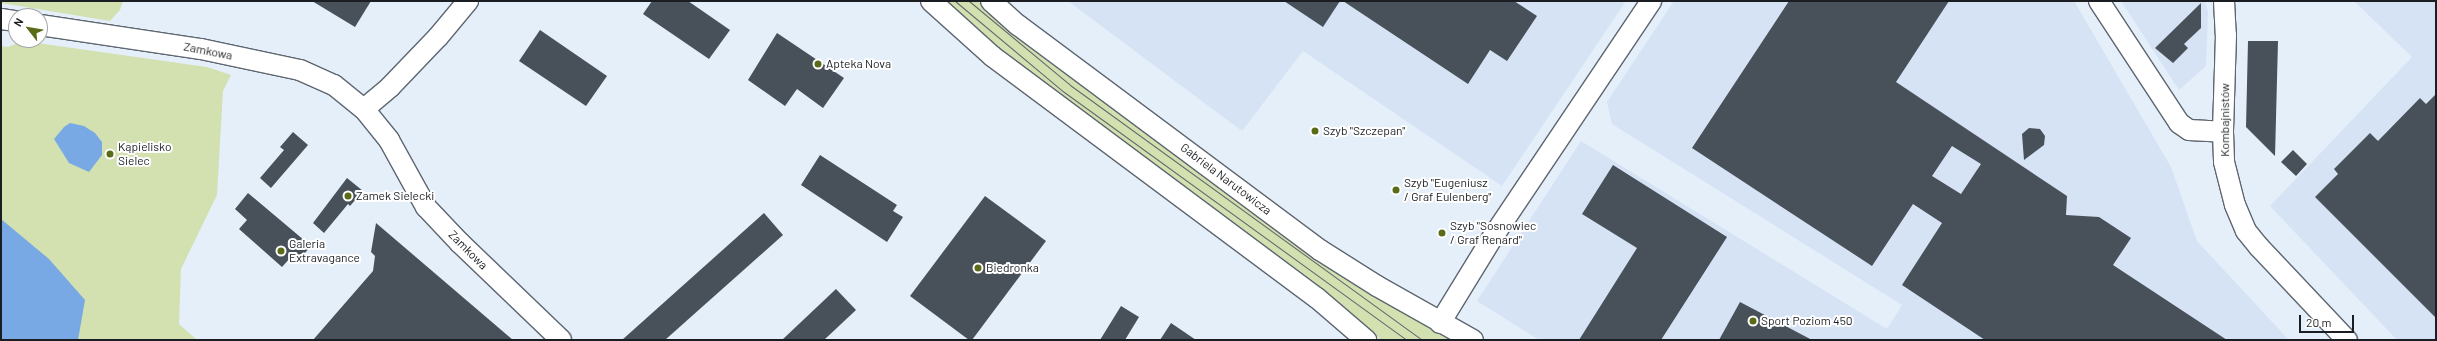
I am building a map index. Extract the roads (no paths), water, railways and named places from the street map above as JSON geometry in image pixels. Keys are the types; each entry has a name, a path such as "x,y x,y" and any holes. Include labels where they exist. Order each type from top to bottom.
{"street":[{"path":"364,109 390,87 428,48 468,1"},
{"path":"931,1 992,56 1318,298 1366,340"},
{"name":"Gabriela Narutowicza","path":"991,1 1018,24 1320,250 1440,323 1472,340"},
{"path":"1440,323 1494,235 1651,1"},
{"path":"2099,1 2179,123 2189,130 2223,132"},
{"name":"Kombajnistów","path":"2224,1 2226,35 2223,132 2224,162 2234,205 2246,231 2277,268 2347,340"},
{"name":"Zamkowa","path":"48,26 166,43 300,70 334,85 364,109 389,140 426,207 460,243 561,340"}],"water":[{"path":"70,123 84,126 95,133 102,142 102,155 89,172 69,163 54,139 64,127"},
{"path":"1,219 49,259 85,300 78,340 1,340"}],"tram line":[{"path":"955,1 1064,92 1406,340"},
{"path":"969,1 1070,85 1422,340"}],"place":[{"name":"Apteka Nova","path":"818,64"},
{"name":"Szyb \"Szczepan\"","path":"1315,131"},
{"name":"Kąpielisko Sielec","path":"110,154"},
{"name":"Szyb \"Eugeniusz / Graf Eulenberg\"","path":"1396,190"},
{"name":"Zamek Sielecki","path":"348,196"},
{"name":"Szyb \"Sosnowiec / Graf Renard\"","path":"1442,233"},
{"name":"Galeria Extravagance","path":"281,251"},
{"name":"Biedronka","path":"978,268"},
{"name":"Sport Poziom 450","path":"1753,321"}]}
